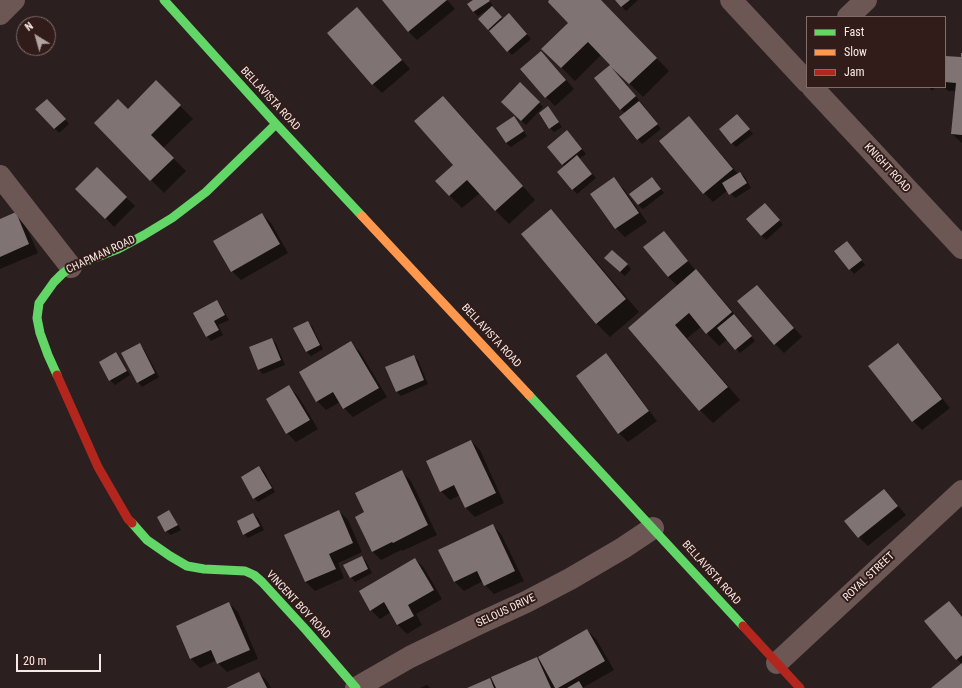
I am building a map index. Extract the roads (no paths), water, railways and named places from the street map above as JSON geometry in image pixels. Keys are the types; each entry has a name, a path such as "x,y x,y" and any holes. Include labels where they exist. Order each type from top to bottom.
{"street":[{"path":"0,14 14,0"},
{"name":"BELLAVISTA ROAD","path":"164,0 276,124 653,528 800,688"},
{"path":"731,0 802,68"},
{"path":"849,16 866,0"},
{"name":"KNIGHT ROAD","path":"813,88 962,248"},
{"name":"CHAPMAN ROAD","path":"128,519 98,467 48,355 40,333 37,318 39,303 54,282 71,267 118,249 172,218 206,192 276,124"},
{"path":"0,176 71,267"},
{"name":"ROYAL STREET","path":"776,663 962,491"},
{"name":"VINCENT BOY ROAD","path":"128,519 147,540 187,566 204,569 241,570 254,576 267,587 356,688"},
{"name":"SELOUS DRIVE","path":"356,688 410,656 526,602 623,548 653,528"}]}
